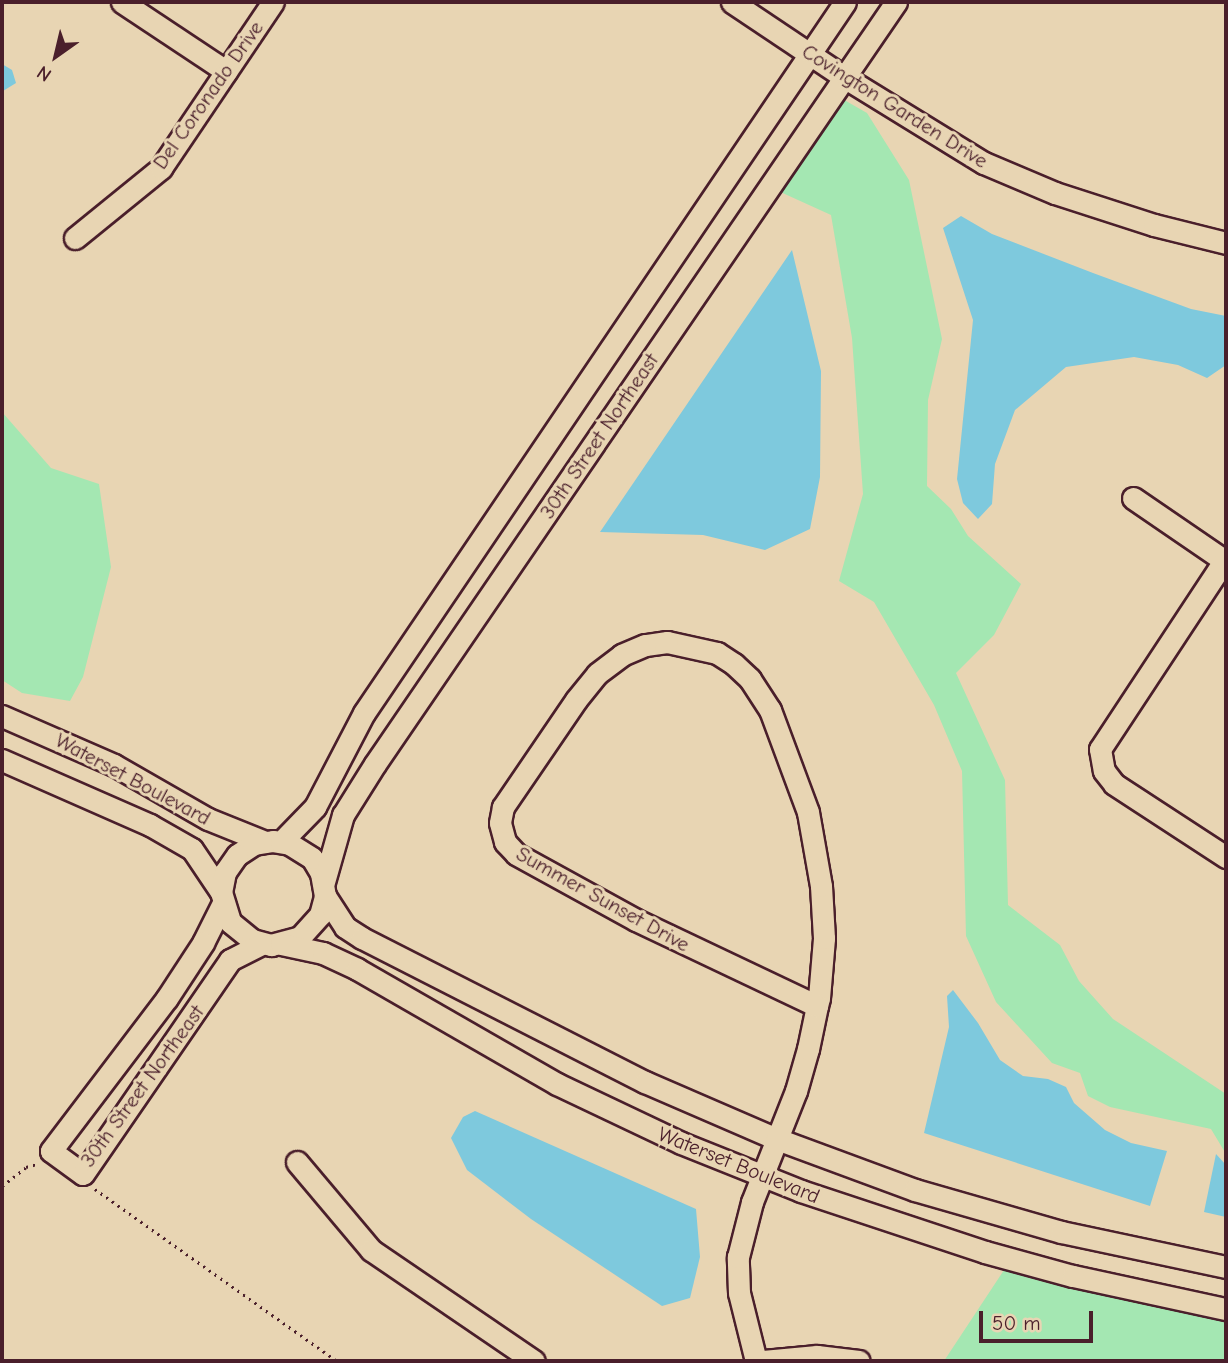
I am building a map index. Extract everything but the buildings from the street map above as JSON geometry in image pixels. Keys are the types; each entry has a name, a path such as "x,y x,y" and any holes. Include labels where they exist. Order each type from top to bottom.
{"street":[{"path":"122,2 226,72"},
{"name":"Del Coronado Drive","path":"75,238 161,168 273,2"},
{"name":"Covington Garden Drive","path":"732,2 844,77 984,163 1031,183 1154,225 1226,243"},
{"name":"30th Street Northeast","path":"273,842 315,807 364,713 845,2"},
{"name":"30th Street Northeast","path":"324,889 343,815 375,764 896,2"},
{"path":"1133,498 1225,560 1107,736 1100,749 1100,761 1114,784 1226,857"},
{"name":"Summer Sunset Drive","path":"756,1361 739,1293 738,1257 744,1228 799,1080 817,1006 824,938 821,886 808,812 788,751 770,710 750,679 718,653 667,642 645,645 622,654 597,674 576,699 503,807 500,822 505,842 516,854 636,920 817,1006"},
{"name":"Waterset Boulevard","path":"2,716 114,765 208,818 273,842"},
{"name":"Waterset Boulevard","path":"2,760 176,838 200,858 222,898"},
{"path":"273,842 298,847 312,858 324,889 320,915 308,931 271,944 236,930 222,898 225,872 237,855 273,842"},
{"name":"Waterset Boulevard","path":"324,889 345,927 362,938 645,1083 777,1139 915,1190 1061,1232 1226,1267"},
{"name":"30th Street Northeast","path":"222,898 203,943 167,998 51,1151 83,1174 230,960 271,944"},
{"name":"Waterset Boulevard","path":"271,944 323,953 357,969 557,1084 681,1143 762,1176 900,1227 985,1252 1111,1284 1226,1309"},
{"path":"297,1162 371,1250 534,1361"},
{"path":"763,1361 817,1356 859,1361"}],"path":[{"path":"2,1186 26,1167 47,1161"},
{"path":"87,1184 337,1361"}],"green space":[{"path":"839,97 867,113 909,180 942,339 928,400 927,486 951,509 968,536 1021,584 994,635 956,673 1005,780 1008,905 1060,945 1079,981 1113,1019 1226,1094 1226,1154 1211,1129 1110,1107 1088,1096 1080,1073 1052,1063 996,1002 966,936 962,771 934,705 874,602 839,581 863,494 852,338 831,215 776,190"},
{"path":"2,412 51,468 99,484 111,567 83,677 70,701 22,693 2,680"},
{"path":"1006,1267 1226,1318 1226,1361 944,1361"}],"water":[{"path":"2,64 12,70 16,83 3,91"},
{"path":"961,216 992,234 1093,273 1191,309 1226,316 1226,365 1207,378 1178,365 1134,357 1066,367 1015,410 995,464 992,504 978,519 963,503 957,479 973,320 943,228"},
{"path":"792,250 821,371 820,477 810,529 765,550 703,535 600,532"},
{"path":"953,990 978,1023 1000,1060 1023,1076 1048,1079 1066,1087 1074,1103 1105,1130 1131,1143 1167,1151 1150,1206 924,1133 949,1027 947,996"},
{"path":"475,1111 696,1209 700,1257 690,1298 662,1306 531,1219 467,1170 451,1138 463,1117"},
{"path":"1216,1154 1226,1165 1226,1217 1204,1212"}]}
